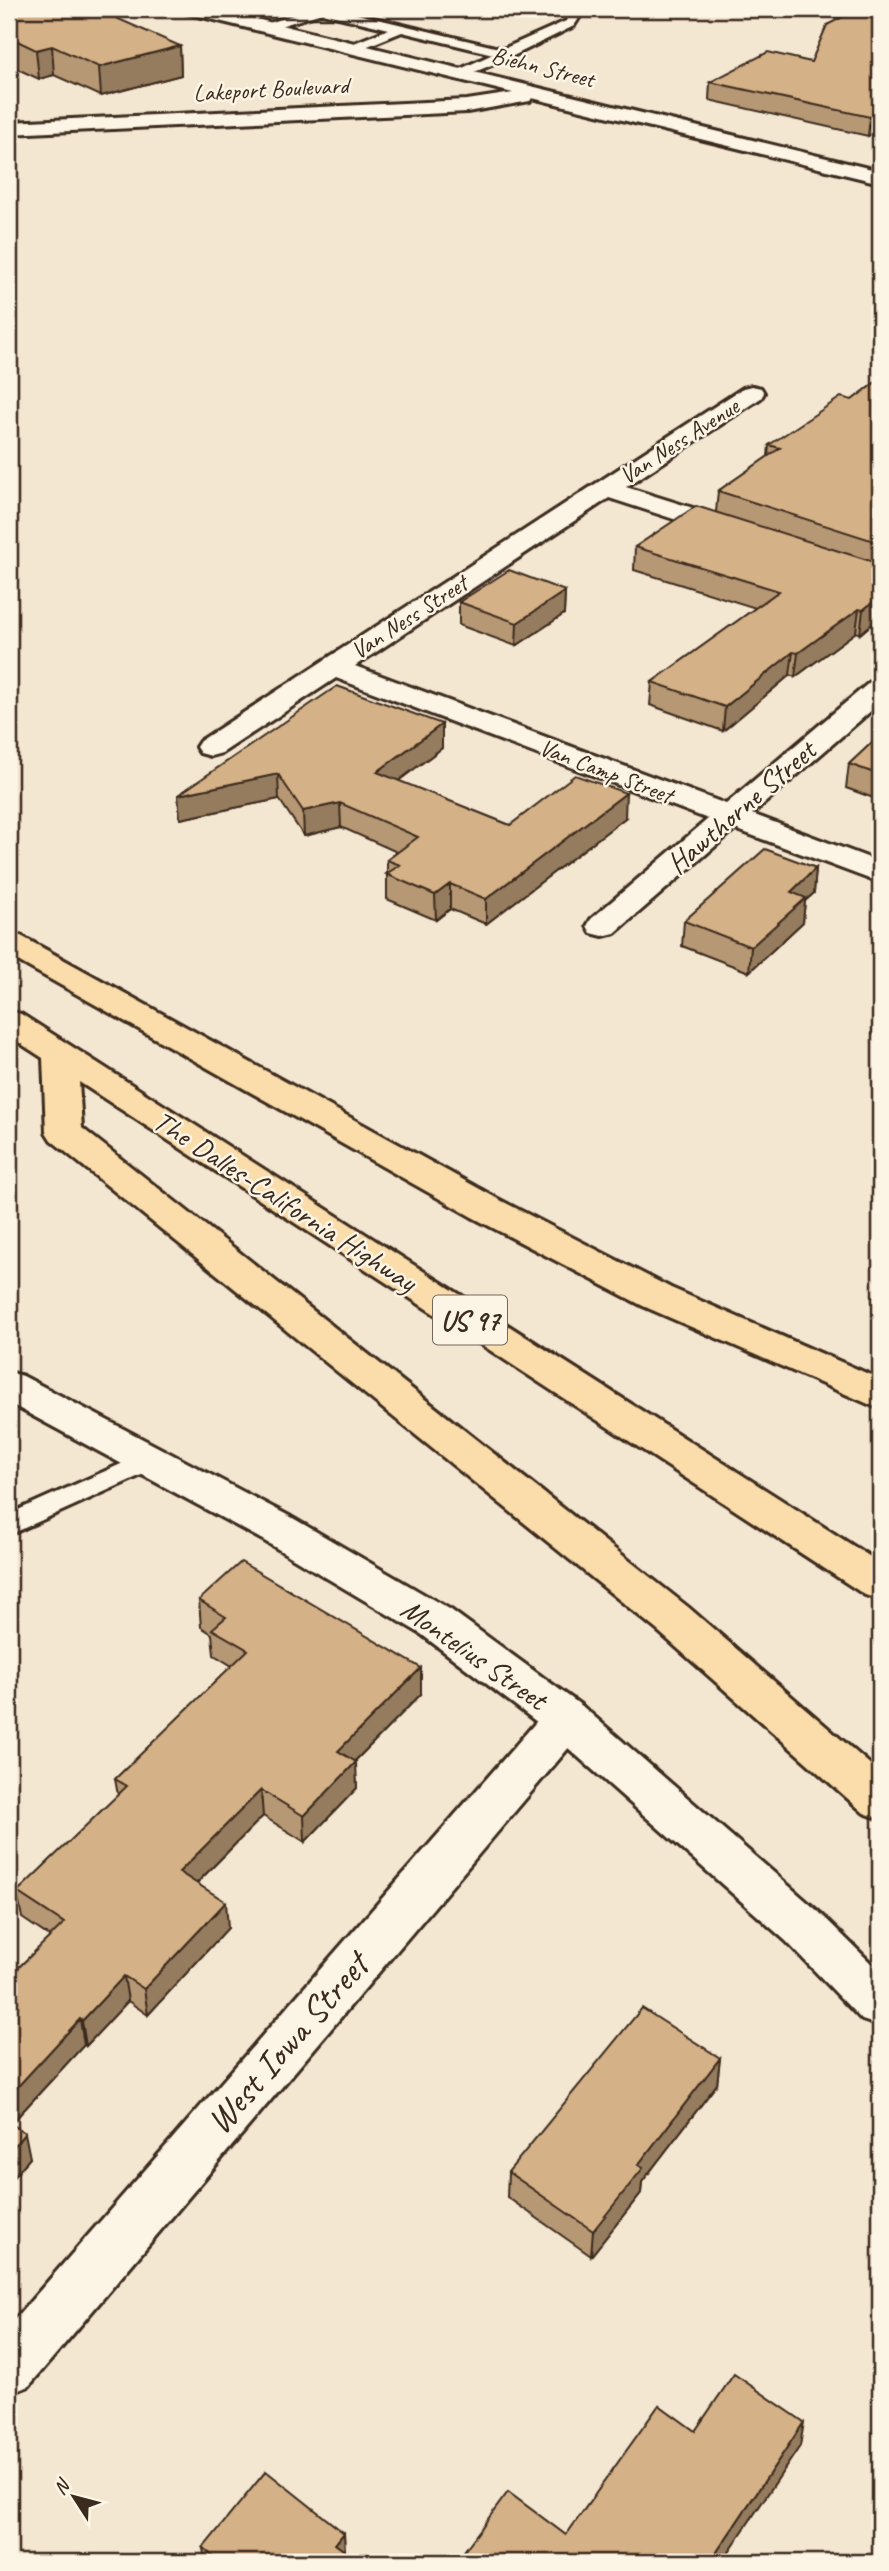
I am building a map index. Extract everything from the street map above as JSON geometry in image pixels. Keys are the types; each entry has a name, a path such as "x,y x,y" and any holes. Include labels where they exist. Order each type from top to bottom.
{"highway":[{"path":"9,943 485,1208 657,1297 880,1395"},
{"name":"The Dalles-California Highway","path":"9,1021 880,1584"},
{"path":"60,1055 64,1132 673,1619 880,1800"}],"street":[{"name":"Biehn Street","path":"193,9 880,177"},
{"path":"832,9 880,19"},
{"name":"Lakeport Boulevard","path":"9,128 467,106 514,100 535,93"},
{"name":"Van Ness Avenue","path":"607,489 752,393"},
{"path":"607,489 763,540"},
{"name":"Van Ness Street","path":"211,747 607,489"},
{"name":"Van Camp Street","path":"332,667 880,873"},
{"name":"Hawthorne Street","path":"603,926 880,688"},
{"name":"Montelius Street","path":"9,1385 276,1528 436,1622 566,1719 803,1927 880,2005"},
{"name":"West Iowa Street","path":"9,2367 566,1719"}],"lane":[{"path":"264,27 322,9 507,54"},
{"path":"460,74 570,23 575,15 574,9"},
{"path":"353,48 401,28"},
{"path":"9,1525 148,1461"}],"building":[{"path":"9,9 96,9 180,46 99,67 52,46 36,50 9,37"},
{"path":"858,9 880,9 880,112 870,117 710,82 768,52 811,62 827,25"},
{"path":"880,379 880,543 718,491 780,448 769,445 841,397 852,400"},
{"path":"696,506 880,564 880,596 798,653 793,652 725,707 652,682 779,591 635,547"},
{"path":"509,570 565,591 517,623 459,602"},
{"path":"337,686 442,724 377,772 510,825 575,775 626,793 486,899 450,884 435,895 386,874 400,865 387,860 418,837 340,803 303,811 278,774 178,795"},
{"path":"880,735 880,775 849,764"},
{"path":"765,849 816,868 791,892 806,898 751,947 684,921"},
{"path":"241,1562 421,1668 338,1751 356,1762 304,1816 261,1790 179,1872 226,1902 144,1989 124,1976 9,2096 9,1977 64,1923 17,1892 127,1786 115,1779 248,1650 212,1629 226,1617 199,1600"},
{"path":"642,2008 720,2058 638,2165 643,2168 593,2231 508,2172"},
{"path":"9,2122 25,2133 9,2152"},
{"path":"734,2374 804,2422 710,2562 456,2562 508,2492 566,2535 659,2405 695,2431"},
{"path":"266,2471 344,2533 335,2544 360,2562 220,2562 203,2548"}]}
